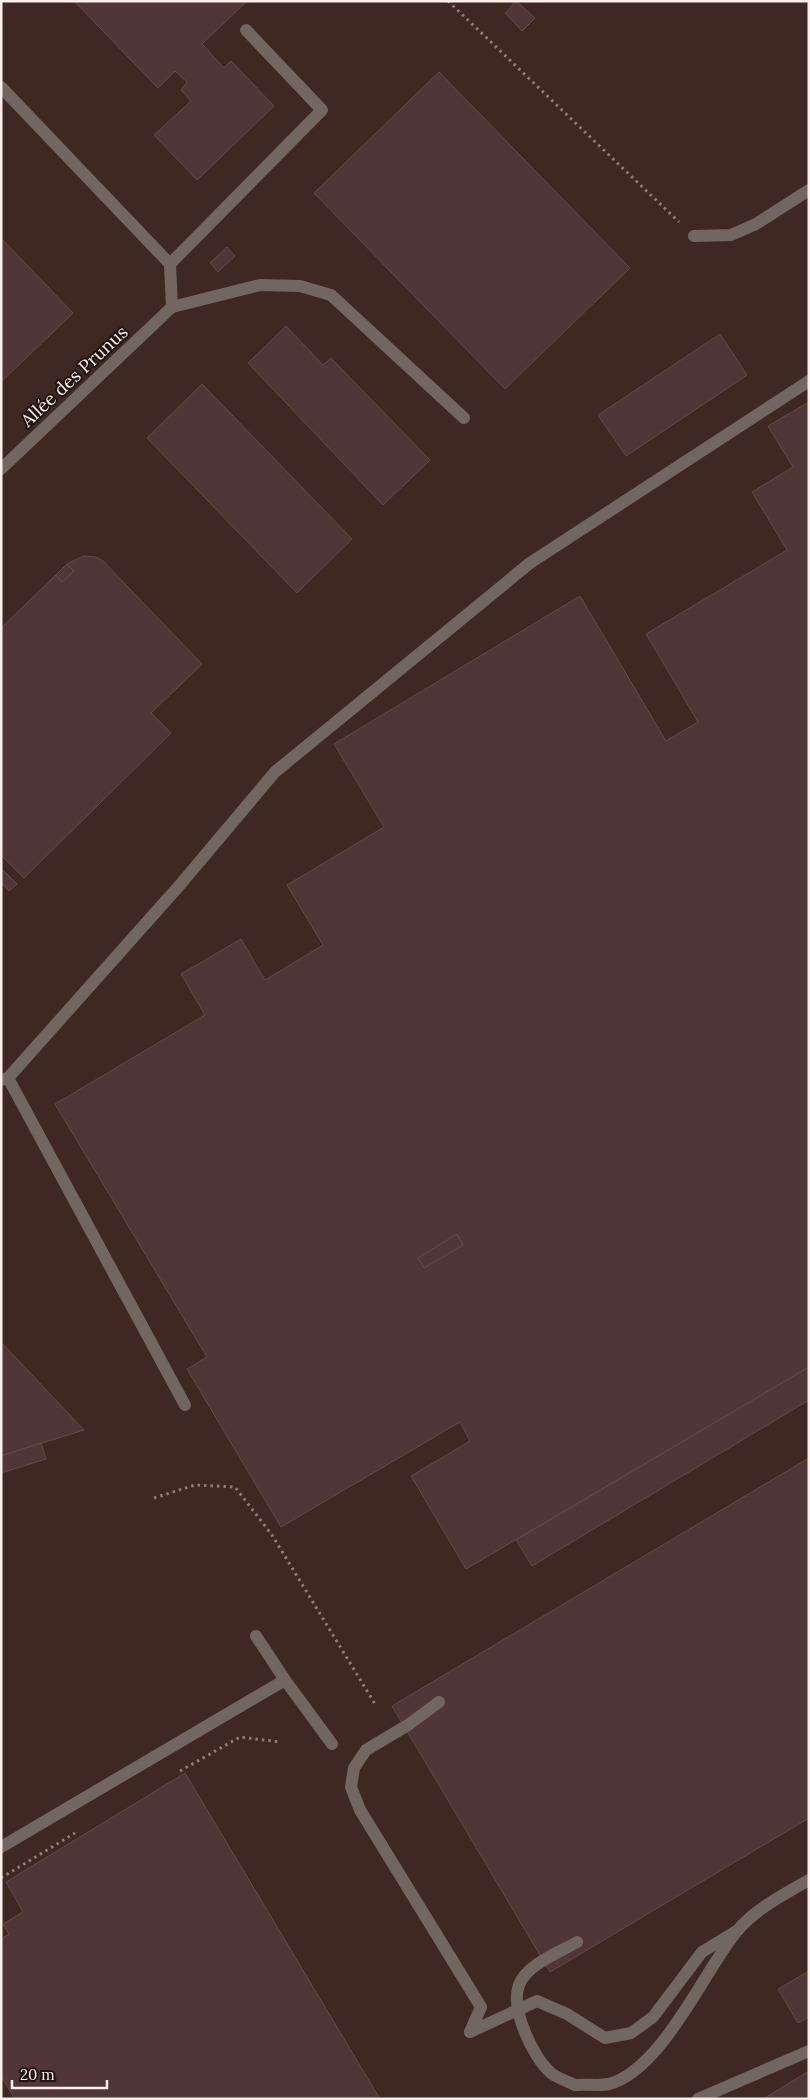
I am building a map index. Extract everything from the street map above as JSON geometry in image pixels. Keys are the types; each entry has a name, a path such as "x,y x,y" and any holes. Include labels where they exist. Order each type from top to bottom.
{"street":[{"path":"170,264 322,110 246,30"},
{"path":"1,87 170,264 172,308 260,285 300,286 331,295 464,418"},
{"path":"694,236 731,235 756,224 809,190"},
{"name":"Allée des Prunus","path":"1,469 172,308"},
{"path":"185,1405 4,1079 179,886 275,772 530,563 809,381"},
{"path":"256,1636 285,1680 332,1744"},
{"path":"1,1847 285,1680"},
{"path":"438,1702 408,1724 366,1750 354,1768 351,1787 360,1810 481,2007 470,2032 537,2001 567,2014 605,2038 631,2033 653,2017 702,1952 738,1930 764,1908 809,1880"},
{"path":"577,1942 531,1969 519,1985 516,2008 541,2061 551,2073 575,2085 610,2084 635,2070 655,2053 738,1930"},
{"path":"698,2099 809,2051"}],"path":[{"path":"448,1 643,190 694,236"},
{"path":"154,1498 195,1485 235,1487 272,1535 375,1704"},
{"path":"174,1774 240,1738 280,1742"},
{"path":"1,1878 84,1827"}],"building":[{"path":"74,1 247,1 202,44 224,68 231,61 274,106 197,180 154,135 191,101 181,90 187,82 175,71 158,88"},
{"path":"516,1 535,18 522,31 505,13"},
{"path":"439,72 630,268 505,389 314,193"},
{"path":"1,238 73,313 1,382"},
{"path":"227,247 235,256 218,272 210,263"},
{"path":"286,326 323,365 331,358 430,460 383,505 248,363"},
{"path":"720,334 747,375 626,456 598,415"},
{"path":"202,384 352,539 297,593 147,438"},
{"path":"809,402 809,1367 466,1569 411,1476 470,1441 460,1422 281,1527 187,1369 207,1357 55,1104 205,1015 181,974 241,939 265,980 323,945 287,885 384,827 334,744 580,596 666,741 698,722 646,634 787,550 752,492 793,467 768,426"},
{"path":"83,556 96,557 103,561 202,664 151,713 171,733 24,878 1,855 1,628 56,575 62,582 74,571 67,564"},
{"path":"67,564 74,571 62,582 56,575"},
{"path":"1,868 17,884 9,891 1,883"},
{"path":"457,1234 463,1245 424,1268 418,1258"},
{"path":"1,1342 84,1430 1,1456"},
{"path":"809,1367 809,1400 532,1566 516,1540"},
{"path":"41,1443 46,1459 1,1473 1,1456"},
{"path":"809,1458 809,1818 550,1972 392,1706"},
{"path":"185,1773 380,2099 15,2099 1,2076 1,1939 9,1934 3,1924 23,1912 6,1882"},
{"path":"809,1971 809,2017 798,2023 778,1989"},
{"path":"809,2071 809,2099 763,2099"}]}
